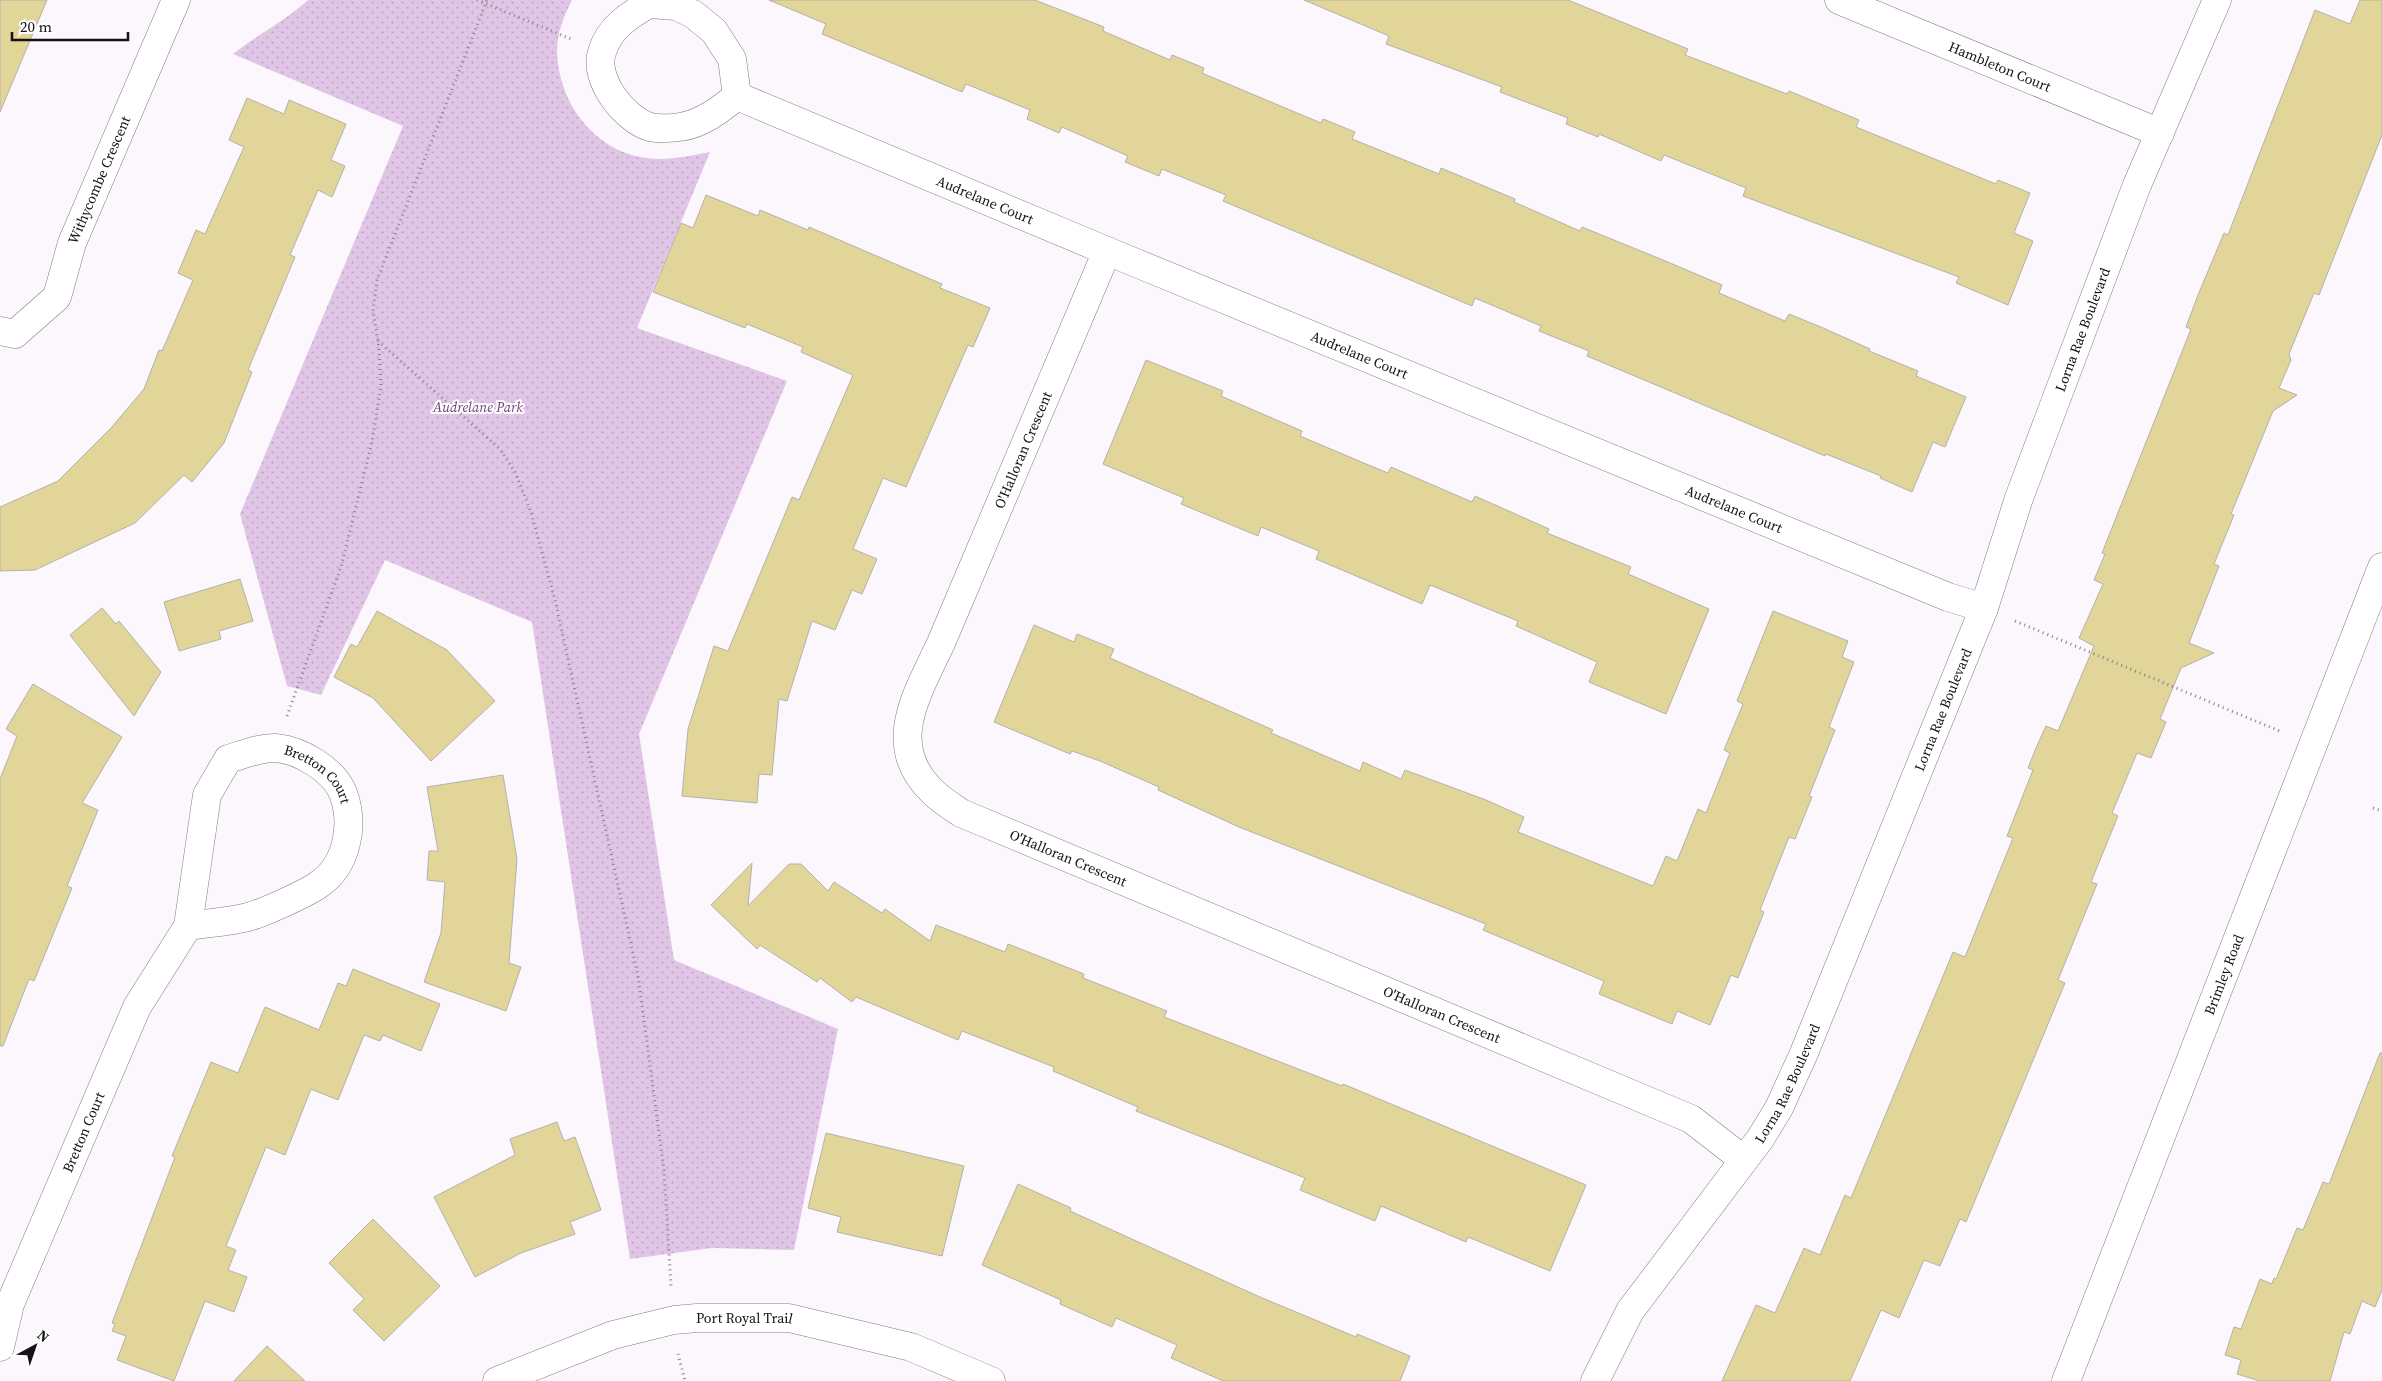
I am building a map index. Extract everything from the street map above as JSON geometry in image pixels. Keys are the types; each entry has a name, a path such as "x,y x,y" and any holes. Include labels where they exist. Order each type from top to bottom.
{"street":[{"name":"Withycombe Crescent","path":"0,331 15,334 57,297 72,243 176,0"},
{"name":"Hambleton Court","path":"1839,0 2160,133"},
{"name":"Lorna Rae Boulevard","path":"1595,1381 1630,1311 1760,1139 1779,1108 1804,1053 1984,608 2019,498 2137,185 2218,0"},
{"path":"649,4 676,6 693,14 714,31 732,59 737,96 715,114 681,127 650,127 625,112 609,93 600,65 602,52 611,33 628,15 649,4"},
{"name":"Audrelane Court","path":"737,96 1108,252 1948,596 1984,608"},
{"name":"O'Halloran Crescent","path":"1108,252 941,643 912,704 906,730 909,750 916,772 932,792 961,813 1691,1119 1744,1160"},
{"name":"Brimley Road","path":"2066,1381 2382,567"},
{"name":"Bretton Court","path":"0,1347 10,1304 137,1007 188,926 207,795 228,760 276,748 304,755 324,768 343,792 346,809 349,834 339,864 318,885 250,917 188,926"},
{"name":"Port Royal Trail","path":"497,1381 613,1334 674,1320 697,1318 790,1318 912,1347 991,1381"}],"path":[{"path":"477,0 486,2 602,52"},
{"path":"293,698 341,568 377,416 381,386 374,311 377,280 486,2"},
{"path":"378,341 500,449 515,472 531,512 555,600 638,976 664,1170 674,1320 680,1366 685,1381"},
{"path":"1984,608 2263,726 2313,743"},
{"path":"2373,808 2382,811"}],"green space":[{"name":"Audrelane Park","path":"308,0 572,0 558,37 557,51 559,70 564,88 582,121 595,135 610,146 646,158 678,158 710,152 637,328 787,381 639,734 674,960 838,1029 794,1250 712,1248 630,1259 532,622 385,560 321,695 287,686 240,514 403,126 233,54 290,15"}],"building":[{"path":"0,0 47,0 0,112"},
{"path":"769,0 1035,0 1104,27 1103,31 1170,60 1172,55 1204,68 1202,73 1321,123 1323,119 1355,132 1352,139 1439,174 1441,168 1515,199 1514,202 1580,231 1582,227 1722,285 1719,293 1785,321 1789,314 1821,327 1870,349 1869,351 1918,371 1916,376 1966,397 1945,447 1933,442 1912,492 1880,478 1881,476 1826,454 1825,456 1587,356 1589,351 1539,331 1541,326 1475,298 1472,306 1223,201 1226,195 1162,169 1159,176 1125,162 1128,156 1062,127 1059,133 1027,119 1030,110 966,84 962,92 822,34 826,24"},
{"path":"1304,0 1568,0 1688,49 1685,55 1787,94 1789,91 1859,120 1856,127 1996,184 1998,180 2030,193 2014,233 2033,241 2008,305 1956,283 1959,277 1743,196 1746,188 1664,155 1661,161 1599,134 1598,137 1566,124 1568,118 1500,92 1502,87 1386,44 1389,36"},
{"path":"2360,0 2382,0 2382,135 2319,295 2314,293 2289,354 2291,360 2279,388 2297,395 2273,411 2231,514 2234,515 2214,564 2219,566 2189,643 2214,653 2181,668 2160,719 2166,722 2151,758 2137,753 2112,813 2118,816 2091,882 2097,884 2058,980 2065,983 1966,1222 1960,1219 1940,1266 1924,1260 1899,1318 1881,1310 1850,1381 1722,1381 1756,1305 1775,1313 1804,1248 1820,1255 1845,1195 1851,1198 1953,952 1965,957 2013,838 2007,836 2033,770 2028,768 2036,748 2046,726 2058,731 2094,646 2079,638 2103,584 2094,580 2105,554 2102,553 2191,329 2186,327 2198,295 2224,233 2228,235 2315,10 2350,24"},
{"path":"247,98 284,114 289,100 346,124 331,160 345,166 332,197 318,190 290,255 295,257 248,370 252,372 224,443 192,482 184,475 135,523 35,570 0,571 0,507 58,481 111,428 144,389 159,350 162,351 193,280 178,273 196,230 205,234 244,147 229,140"},
{"path":"706,195 758,216 760,210 808,230 809,227 942,284 940,288 990,308 973,347 968,345 906,487 883,478 853,549 877,559 862,594 852,590 835,630 812,621 787,701 779,699 772,775 759,774 757,803 682,796 688,729 714,646 728,651 792,497 799,500 853,375 801,352 803,347 747,324 745,328 653,292 681,223 693,228"},
{"path":"1146,360 1223,391 1221,396 1302,431 1300,436 1388,473 1391,467 1472,502 1475,496 1549,529 1547,533 1631,567 1628,574 1709,609 1666,714 1589,682 1597,662 1516,626 1518,621 1430,585 1422,604 1316,559 1319,551 1261,527 1258,536 1181,504 1184,498 1103,464"},
{"path":"240,579 253,621 219,631 221,639 179,651 164,602"},
{"path":"102,608 116,624 119,621 161,672 134,716 70,635"},
{"path":"377,611 447,650 495,701 431,761 373,698 334,677 351,644 357,647"},
{"path":"1773,611 1848,641 1842,657 1854,662 1829,727 1835,730 1809,796 1812,797 1795,839 1789,837 1760,910 1764,912 1738,978 1731,975 1710,1025 1677,1011 1672,1024 1599,994 1604,981 1483,930 1486,924 1239,827 1158,790 1159,787 1100,761 1072,751 1070,754 994,722 1034,625 1074,642 1077,634 1114,649 1110,658 1273,730 1271,733 1360,771 1363,762 1401,779 1405,770 1486,800 1524,817 1518,832 1653,886 1666,856 1677,861 1698,809 1706,813 1730,753 1724,750 1743,704 1737,701"},
{"path":"33,684 122,737 82,803 98,810 67,886 72,888 34,981 29,979 3,1046 0,1046 0,779 17,736 6,729"},
{"path":"503,775 517,859 509,963 521,967 506,1011 424,982 441,933 445,882 427,880 429,851 438,851 427,787"},
{"path":"752,863 748,906 789,864 801,864 828,891 834,882 882,913 885,909 930,941 936,925 1005,952 1008,944 1084,974 1083,978 1167,1011 1164,1017 1342,1086 1343,1084 1586,1185 1550,1271 1468,1237 1466,1242 1381,1206 1375,1221 1300,1190 1305,1178 1136,1111 1138,1107 1053,1071 1054,1067 962,1031 958,1040 856,997 852,1002 820,978 817,982 760,945 757,949 711,905"},
{"path":"353,969 440,1004 421,1051 383,1035 380,1041 364,1035 338,1100 311,1089 285,1155 266,1147 226,1246 236,1250 228,1270 247,1277 234,1312 205,1301 174,1381 117,1360 126,1336 112,1331 115,1324 112,1323 175,1157 172,1156 211,1062 238,1073 265,1007 319,1030 338,983 346,986"},
{"path":"2380,1053 2382,1053 2382,1290 2375,1307 2362,1301 2350,1334 2344,1332 2330,1381 2260,1381 2237,1374 2241,1360 2225,1355 2234,1327 2241,1329 2260,1279 2272,1284 2274,1278 2276,1279 2297,1228 2303,1230 2323,1182 2329,1184"},
{"path":"557,1122 564,1141 575,1137 601,1210 570,1222 575,1234 521,1253 475,1277 434,1197 515,1155 510,1139"},
{"path":"826,1133 964,1166 942,1256 837,1232 841,1217 808,1208"},
{"path":"1018,1184 1071,1208 1070,1211 1260,1297 1356,1337 1357,1334 1410,1356 1400,1381 1223,1381 1171,1358 1177,1345 1116,1318 1112,1327 1060,1304 1061,1300 982,1265"},
{"path":"373,1219 440,1286 384,1341 353,1310 364,1299 329,1263"},
{"path":"267,1346 305,1381 234,1381"}]}
